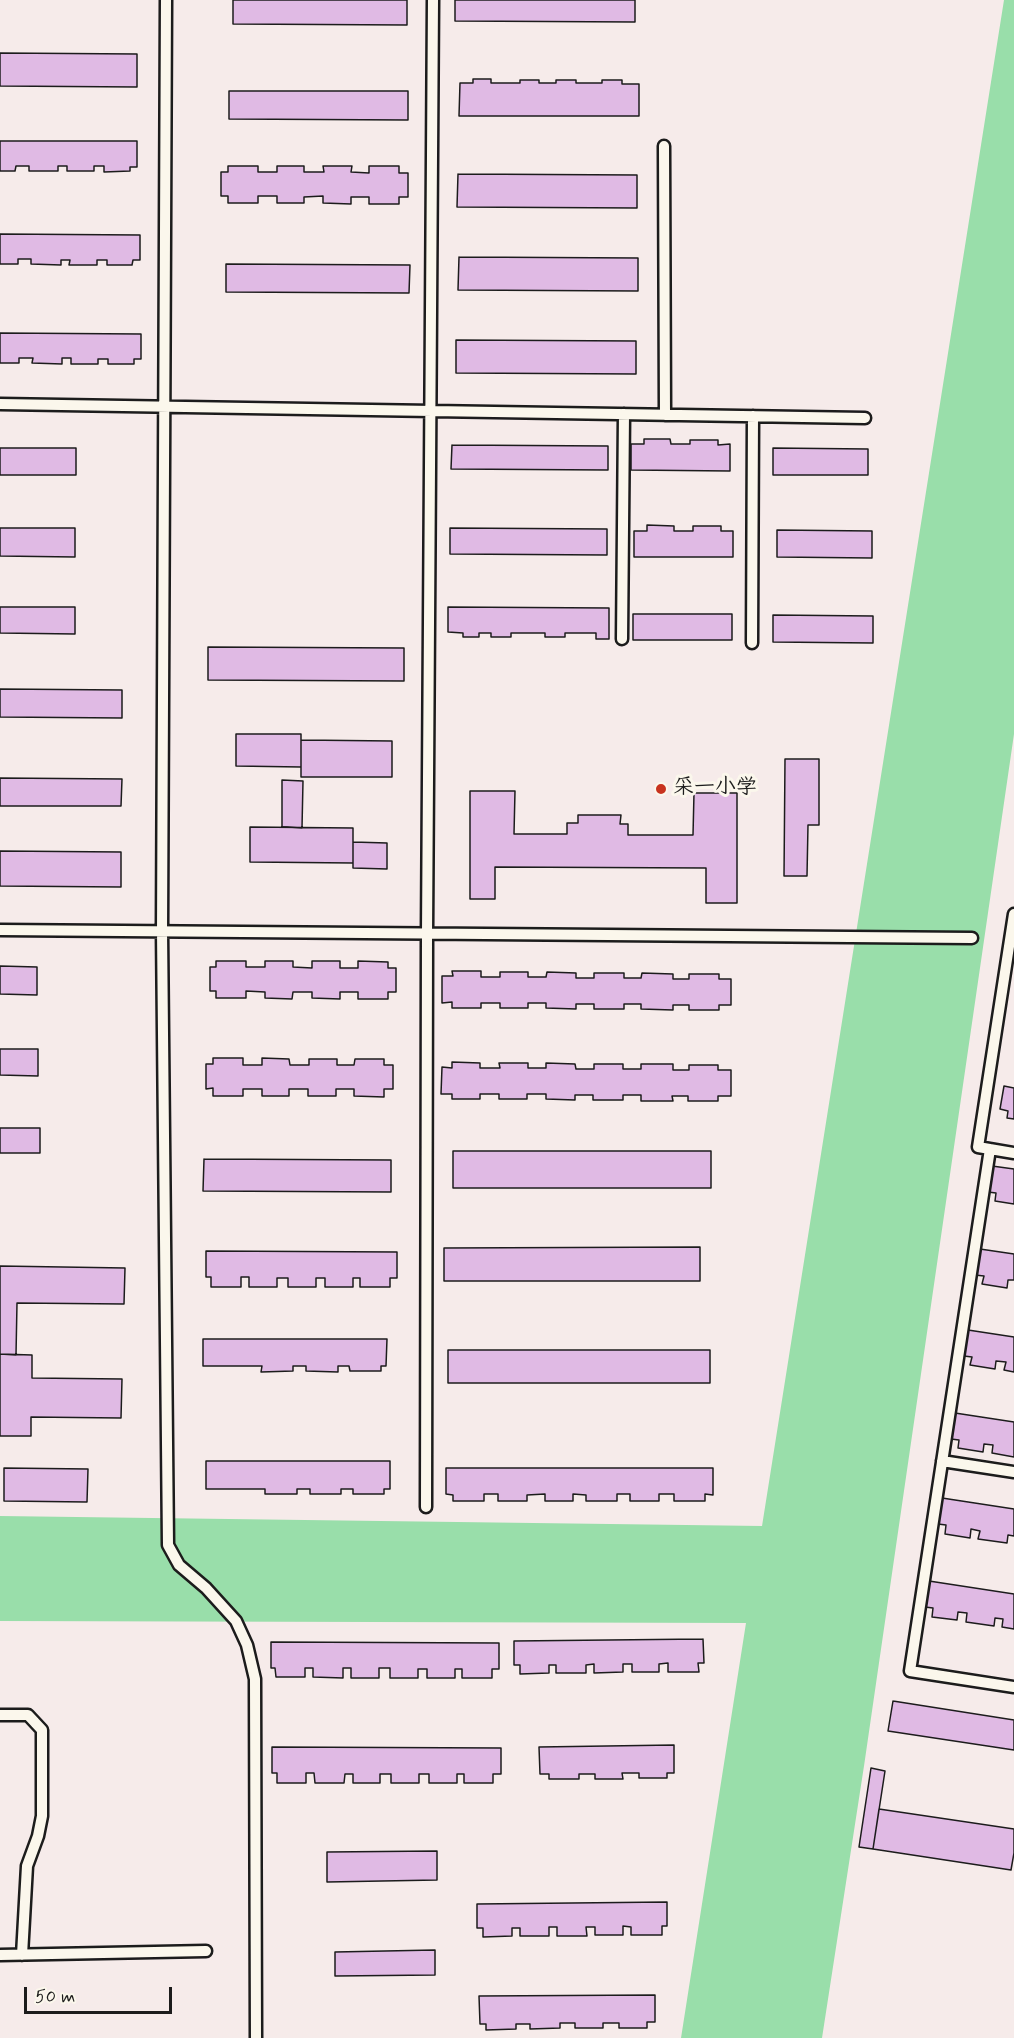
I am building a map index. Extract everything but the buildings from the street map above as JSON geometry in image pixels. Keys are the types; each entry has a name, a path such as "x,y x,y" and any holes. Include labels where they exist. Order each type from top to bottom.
{"lane":[{"path":"166,0 162,931 168,1545 179,1566 206,1588 236,1621 246,1645 255,1679 256,2038"},
{"path":"426,1507 433,0"},
{"path":"664,146 665,415"},
{"path":"0,404 865,418"},
{"path":"622,639 624,414"},
{"path":"752,643 753,416"},
{"path":"1014,914 978,1147 1014,1153"},
{"path":"0,930 972,938"},
{"path":"990,1149 910,1671 1014,1687"},
{"path":"942,1461 1014,1472"},
{"path":"0,1715 28,1715 42,1730 42,1816 38,1836 27,1866 22,1955"},
{"path":"0,1955 206,1951"}],"green space":[{"path":"1004,0 1014,0 1014,734 864,1766 822,2038 681,2038 746,1623 0,1621 0,1516 762,1526"}],"place":[{"name":"采一小学","path":"661,789"}]}
